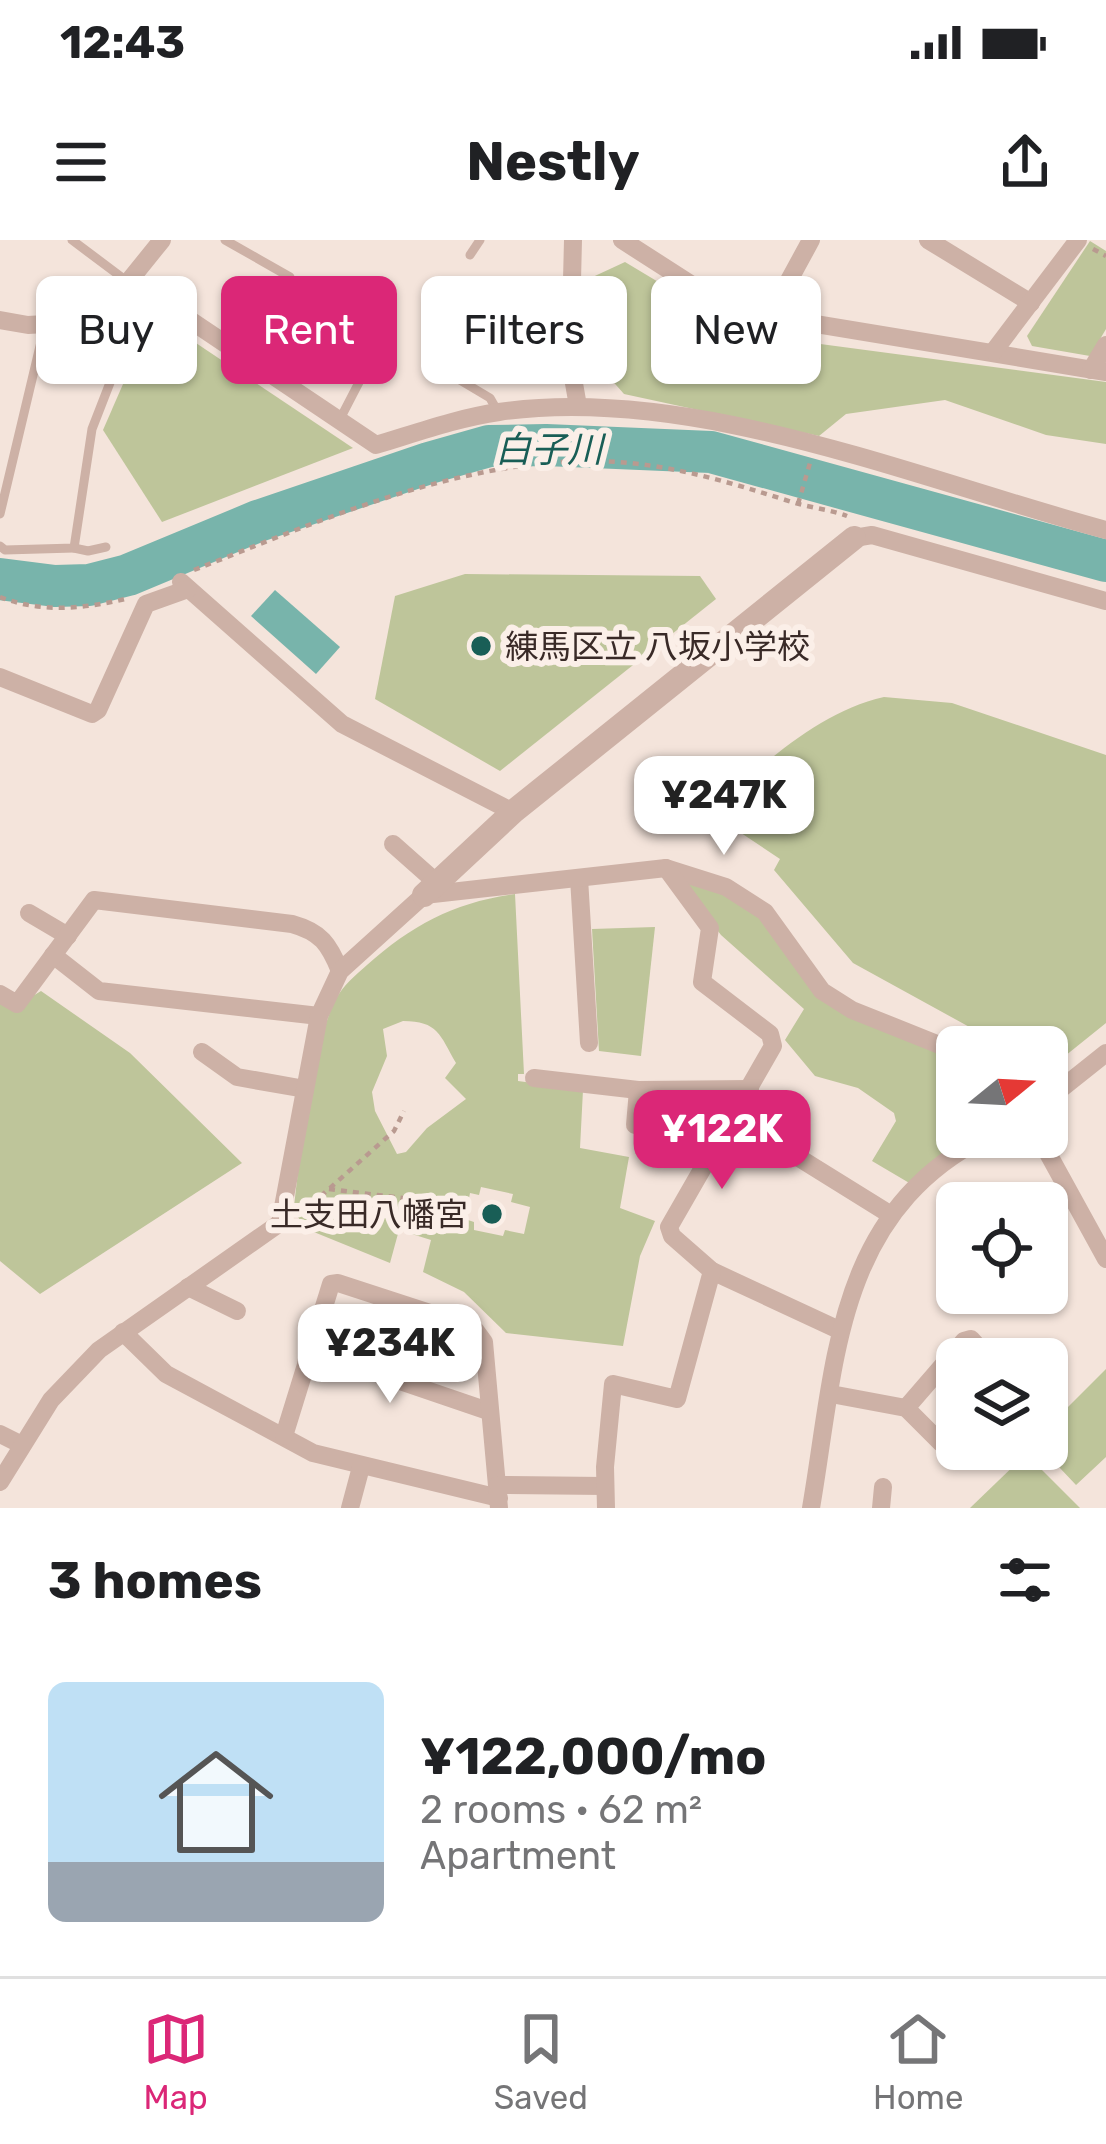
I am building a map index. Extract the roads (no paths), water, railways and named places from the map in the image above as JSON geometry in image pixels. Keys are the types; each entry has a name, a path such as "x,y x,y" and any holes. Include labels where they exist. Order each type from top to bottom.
{"street":[{"path":"134,276 162,240"},
{"path":"573,240 570,361 578,406"},
{"path":"622,240 678,276"},
{"path":"791,276 811,240"},
{"path":"928,240 1031,302"},
{"path":"994,351 1078,240"},
{"path":"0,320 36,324"},
{"path":"197,323 376,445 498,412 614,407 752,428 1106,530"},
{"path":"821,324 1099,371 1106,345"},
{"path":"0,1482 51,1400 99,1350 280,1222 319,1016 340,970 514,812 854,538 872,535 1106,601"},
{"path":"0,676 92,714 98,710 146,604 185,585 342,724 514,812"},
{"path":"393,844 431,889"},
{"path":"431,889 666,868 726,886 765,912 822,991 936,1043"},
{"path":"666,868 710,928 702,982 770,1034 773,1046 669,1227 672,1236 712,1271 839,1330"},
{"path":"579,878 589,1043"},
{"path":"0,994 17,1004 94,899 315,930 329,945 340,970"},
{"path":"29,913 68,936"},
{"path":"53,956 99,992 319,1016"},
{"path":"202,1052 237,1077 305,1090"},
{"path":"1068,1083 1106,1053"},
{"path":"534,1078 638,1090 750,1089"},
{"path":"635,1126 638,1090"},
{"path":"735,1118 891,1215"},
{"path":"811,1508 839,1330 853,1286 891,1215 953,1158"},
{"path":"1051,1158 1106,1259"},
{"path":"606,1508 613,1384 677,1399 712,1271"},
{"path":"284,1436 326,1291 338,1283 473,1328 484,1342 498,1497"},
{"path":"188,1286 237,1311"},
{"path":"123,1332 166,1374 313,1454 498,1497 605,1486"},
{"path":"309,1350 488,1411"},
{"path":"906,1408 936,1373"},
{"path":"831,1394 906,1408 936,1438"},
{"path":"0,1434 22,1444"},
{"path":"350,1508 361,1467"},
{"path":"880,1508 883,1487"}],"lane":[{"path":"72,240 119,276"},
{"path":"225,240 288,276"},
{"path":"470,255 480,240"},
{"path":"0,514 36,363"},
{"path":"74,548 92,429 110,384"},
{"path":"339,421 359,384"},
{"path":"466,384 490,398 498,412"},
{"path":"0,546 5,550 88,551 106,547"}],"water":[{"path":"275,590 340,647 316,674 251,616"}],"waterway":[{"name":"白子川","path":"0,579 89,585 128,575 258,521 429,463 489,446 546,445 711,452 1106,561"}],"place":[{"name":"練馬区立 八坂小学校","path":"481,646"},
{"name":"土支田八幡宮","path":"492,1214"}]}
